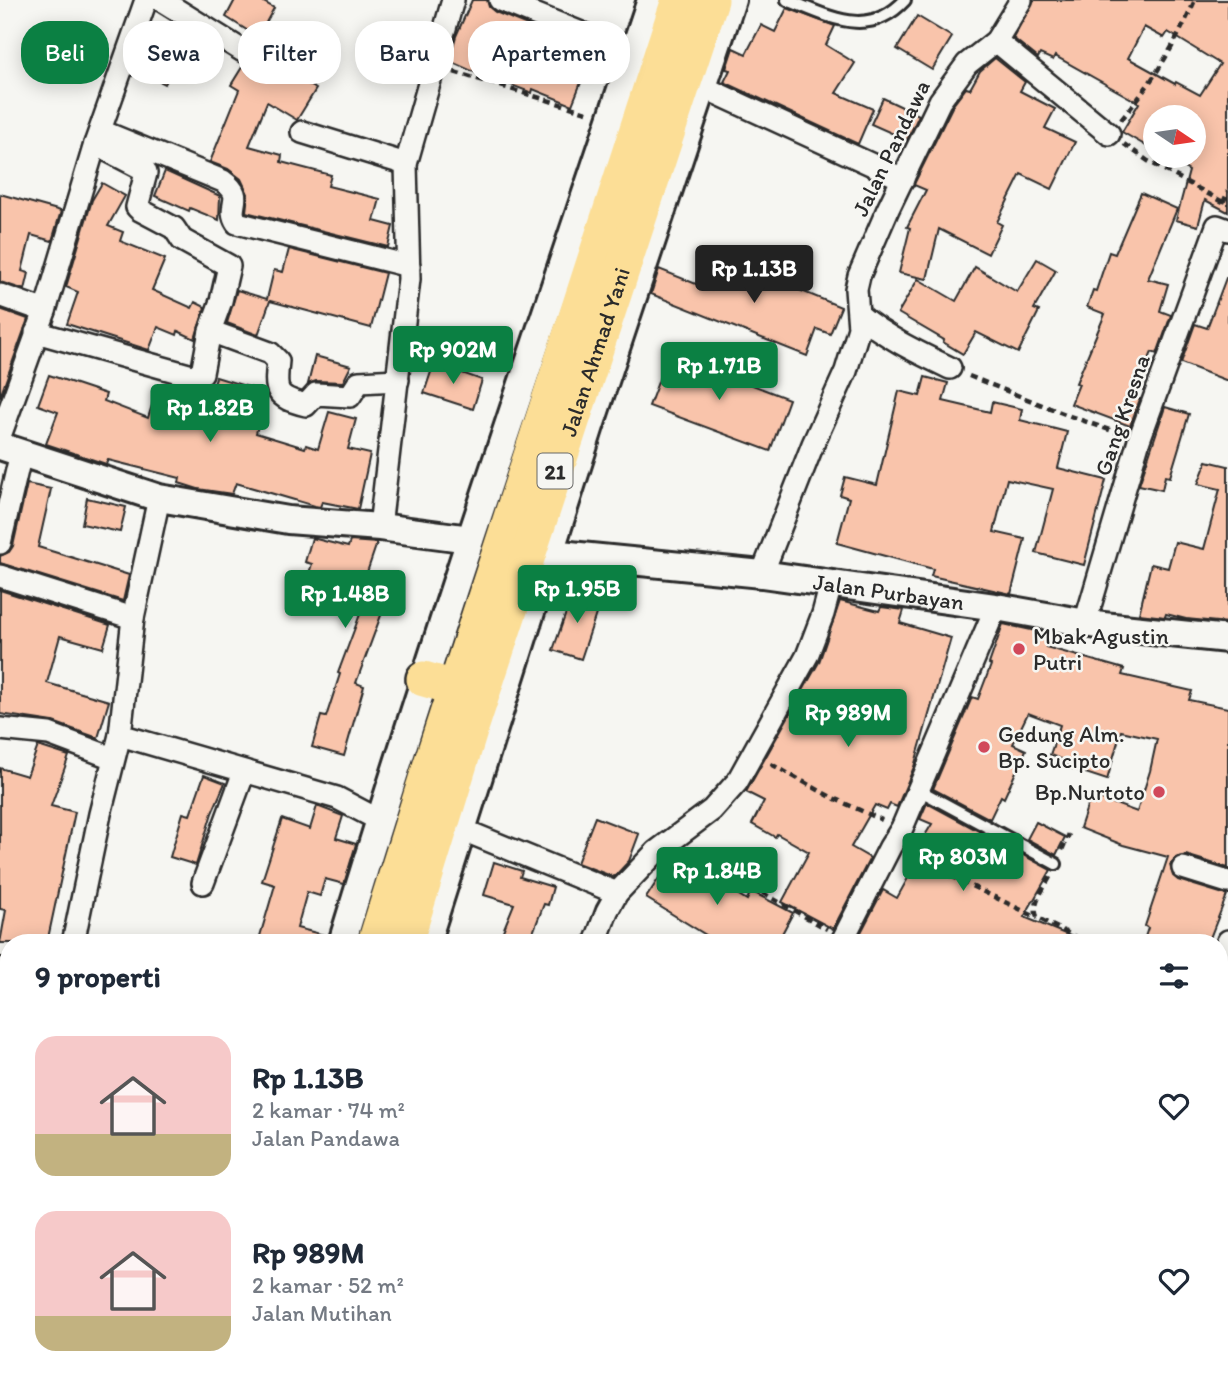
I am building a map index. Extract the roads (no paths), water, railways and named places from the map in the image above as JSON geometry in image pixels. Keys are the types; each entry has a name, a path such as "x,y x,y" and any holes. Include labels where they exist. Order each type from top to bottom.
{"highway":[{"name":"Jalan Ahmad Yani","path":"377,934 440,684 577,268 679,0"},
{"name":"Jalan Ahmad Yani","path":"408,934 481,734 581,423 711,0"}],"street":[{"path":"0,436 45,311 98,137 146,0"},
{"path":"161,0 238,48"},
{"path":"380,527 409,266 406,164 453,0"},
{"path":"500,0 633,54"},
{"path":"345,934 379,820 440,684 470,539 577,268 611,120 652,0"},
{"path":"429,934 463,830 481,734 550,553 581,423 732,0"},
{"name":"Jalan Pandawa","path":"762,574 813,444 846,371 859,328 856,289 859,276 940,101 967,64 996,41 1021,0"},
{"path":"996,41 1110,134"},
{"path":"703,87 903,179"},
{"path":"302,132 406,164"},
{"path":"98,137 223,181 233,188 233,214 237,223 409,266"},
{"path":"36,332 162,369 196,377 202,373 210,331 221,301 229,266 183,240 174,228 140,210 137,206 145,170 98,137"},
{"name":"Gang Kresna","path":"1085,623 1139,440 1223,228"},
{"path":"0,295 45,311"},
{"path":"859,315 904,346 950,368"},
{"path":"210,331 270,353 276,359 277,390 302,405 309,403 316,394 350,397 359,382 398,380"},
{"path":"0,543 11,449 159,498 288,520 380,527 470,539"},
{"path":"75,934 120,735 133,618 159,498"},
{"name":"Jalan Purbayan","path":"550,553 762,574 996,607 1085,623 1228,639"},
{"path":"0,576 133,618"},
{"path":"598,934 617,893 656,852 712,810 737,782 807,656 831,584"},
{"path":"850,934 919,790 996,607"},
{"path":"0,729 49,734 113,758"},
{"path":"120,735 338,798 379,820"},
{"path":"203,883 244,772"},
{"path":"463,830 515,849 617,893"},
{"path":"1183,868 1228,882"}],"lane":[{"path":"787,0 842,21 861,23 878,20 905,0"},
{"path":"919,790 1056,864"}],"place":[{"name":"Mbak Agustin Putri","path":"1019,649"},
{"name":"Gedung Alm. Bp. Sucipto","path":"984,747"},
{"name":"Bp.Nurtoto","path":"1159,792"}]}
